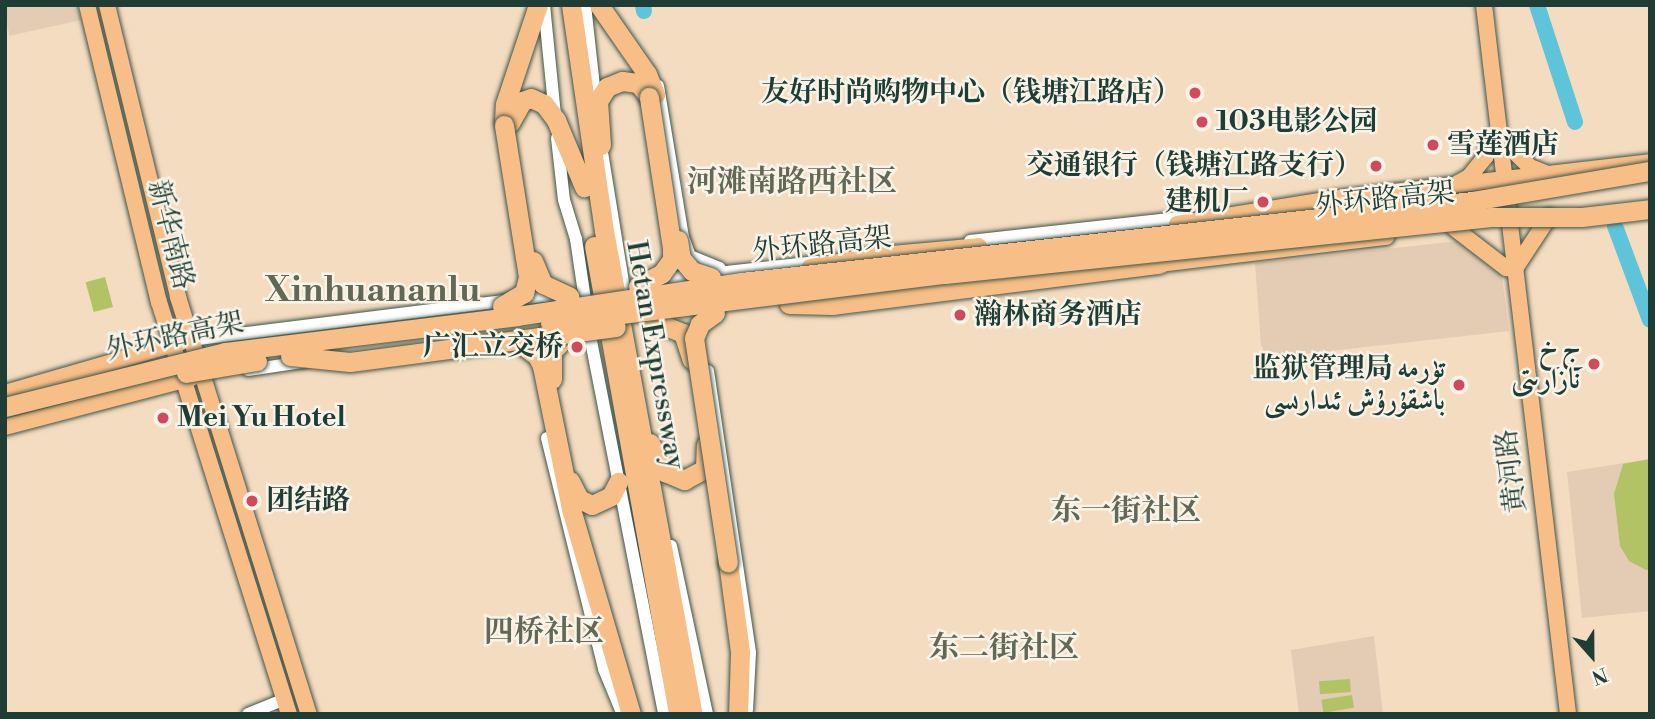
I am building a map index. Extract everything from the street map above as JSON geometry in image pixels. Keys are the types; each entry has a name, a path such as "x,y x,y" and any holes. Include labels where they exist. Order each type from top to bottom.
{"highway":[{"path":"502,306 524,293 528,277 505,104 538,5"},
{"name":"Hetan Expressway","path":"559,5 584,187 678,714"},
{"name":"Hetan Expressway","path":"570,5 604,231 693,714"},
{"path":"599,5 635,55 652,95 681,258 692,271 710,277"},
{"path":"601,145 598,101 607,87 622,81 638,83 652,95 673,248 672,259 662,273 638,286"},
{"path":"584,187 556,120 544,104 531,98 517,107 507,124 536,276 543,285 575,289 638,286 710,277 986,255"},
{"name":"外环路高架","path":"5,407 148,369 250,349 742,282 1472,201 1650,172"},
{"path":"1472,201 1650,181"},
{"path":"1501,221 1650,198"},
{"name":"外环路高架","path":"5,418 151,380 290,356 945,274 1501,221 1581,217 1650,207"},
{"path":"803,270 869,257 1177,225"},
{"path":"789,304 833,305 1132,270 1160,264"},
{"path":"290,356 349,362 518,342 708,312 789,304 945,274"},
{"path":"250,349 300,335 502,306 575,289"},
{"path":"708,312 694,338 740,652 738,714"},
{"path":"649,439 659,463 673,479 684,480 705,469 706,449 689,342 683,333 653,321"},
{"path":"568,335 549,361 568,472 579,499 592,505 614,489"},
{"path":"518,342 537,356 542,366 571,509 631,714"}],"main road":[{"name":"新华南路","path":"87,5 172,344 287,707"},
{"name":"新华南路","path":"107,5 191,340 309,714"},
{"path":"1475,5 1496,138 1530,167 1547,174"},
{"path":"1453,185 1469,177 1496,138 1484,5"},
{"path":"120,141 139,137"},
{"name":"黄河路","path":"1496,138 1501,180 1501,221 1511,267 1568,714"},
{"path":"1177,225 1453,185 1650,162"},
{"path":"1160,264 1501,221 1650,207"},
{"path":"1454,228 1511,267 1549,217"},
{"name":"黄河路","path":"1511,267 1559,714"},
{"path":"5,394 191,340"},
{"path":"5,427 203,376"}],"street":[{"path":"544,5 564,200 576,239 575,289 591,341 614,489 664,714"},
{"path":"585,5 601,145 649,439 707,714"},
{"path":"635,55 652,69 660,91 690,256 709,267 759,271"},
{"path":"622,273 637,282 759,271 1165,217 1220,217"},
{"path":"630,326 639,319 1160,264"},
{"path":"191,340 558,295 575,289"},
{"path":"708,312 750,653 746,714"},
{"path":"203,376 559,326 582,333 591,341"},
{"path":"489,336 514,345 533,360 575,563 604,669 623,714"},
{"path":"248,714 287,707"}],"shaded area":[{"path":"5,5 77,5 81,20 9,36"},
{"path":"1459,241 1501,269 1509,331 1268,358 1261,345 1255,263"},
{"path":"1650,459 1650,611 1582,618 1567,472"},
{"path":"1374,636 1383,714 1299,714 1291,650"}],"green space":[{"path":"105,277 113,307 94,312 86,282"},
{"path":"1650,459 1650,570 1646,570 1629,561 1620,546 1614,494 1623,464"},
{"path":"1350,679 1351,692 1320,694 1319,681"},
{"path":"1352,695 1354,708 1323,713 1321,700"}],"waterway":[{"path":"643,5 644,11"},
{"path":"1537,5 1575,122"},
{"path":"1615,226 1650,320"}],"place":[{"name":"友好时尚购物中心（钱塘江路店）","path":"1195,93"},
{"name":"103电影公园","path":"1202,122"},
{"name":"雪莲酒店","path":"1433,145"},
{"name":"交通银行（钱塘江路支行）","path":"1376,166"},
{"name":"建机厂","path":"1263,202"},
{"name":"瀚林商务酒店","path":"960,315"},
{"name":"广汇立交桥","path":"577,347"},
{"name":"ج خ نازارىتى","path":"1594,364"},
{"name":"监狱管理局 تۈرمە باشقۇرۇش ئىدارىسى","path":"1459,385"},
{"name":"Mei Yu Hotel","path":"163,418"},
{"name":"团结路","path":"252,501"}],"district":[{"name":"河滩南路西社区","path":"792,182"},
{"name":"Xinhuananlu","path":"373,291"},
{"name":"东一街社区","path":"1126,511"},
{"name":"四桥社区","path":"544,632"},
{"name":"东二街社区","path":"1004,648"}]}
